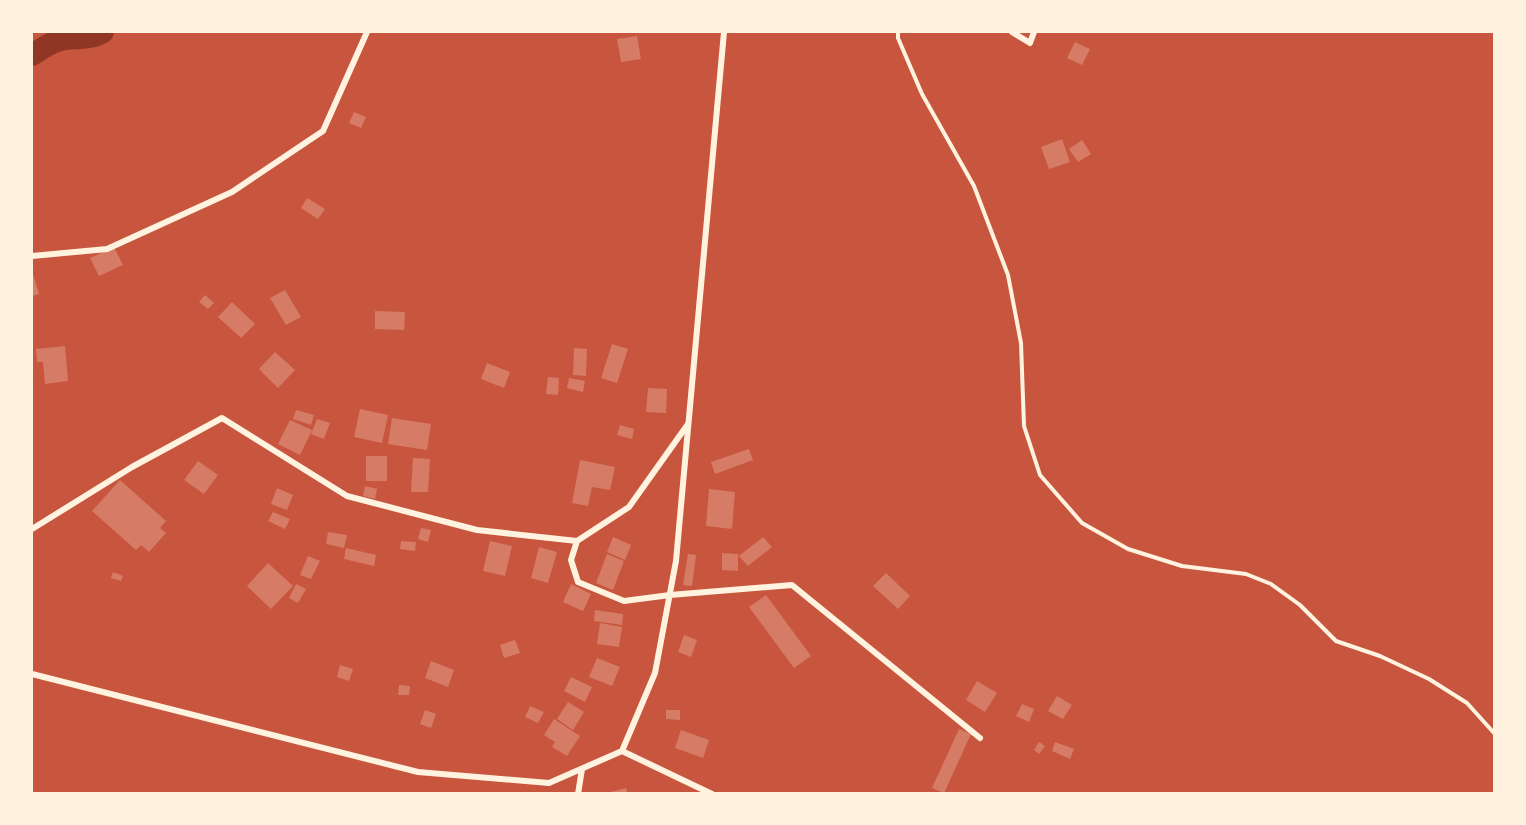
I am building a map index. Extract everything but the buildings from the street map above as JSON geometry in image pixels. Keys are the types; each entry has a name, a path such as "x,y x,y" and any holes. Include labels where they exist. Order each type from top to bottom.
{"street":[{"path":"32,256 107,249 232,192 323,131 367,32"},
{"path":"32,675 418,772 549,783 622,751 655,674 676,561 724,32"},
{"path":"1012,32 1030,43 1034,32"},
{"path":"32,529 132,467 222,418 346,496 477,530 577,541"},
{"path":"689,422 629,507 577,541 571,560 578,582 624,601 792,585 980,738"},
{"path":"622,751 712,794"},
{"path":"578,794 582,769"}],"lane":[{"path":"898,32 898,38 922,94 974,186 1008,275 1021,343 1024,426 1040,475 1082,523 1128,549 1182,566 1246,574 1270,584 1300,605 1336,641 1380,656 1428,679 1467,703 1494,732"}],"waterway":[{"path":"32,55 57,41 98,35 103,32"}]}
